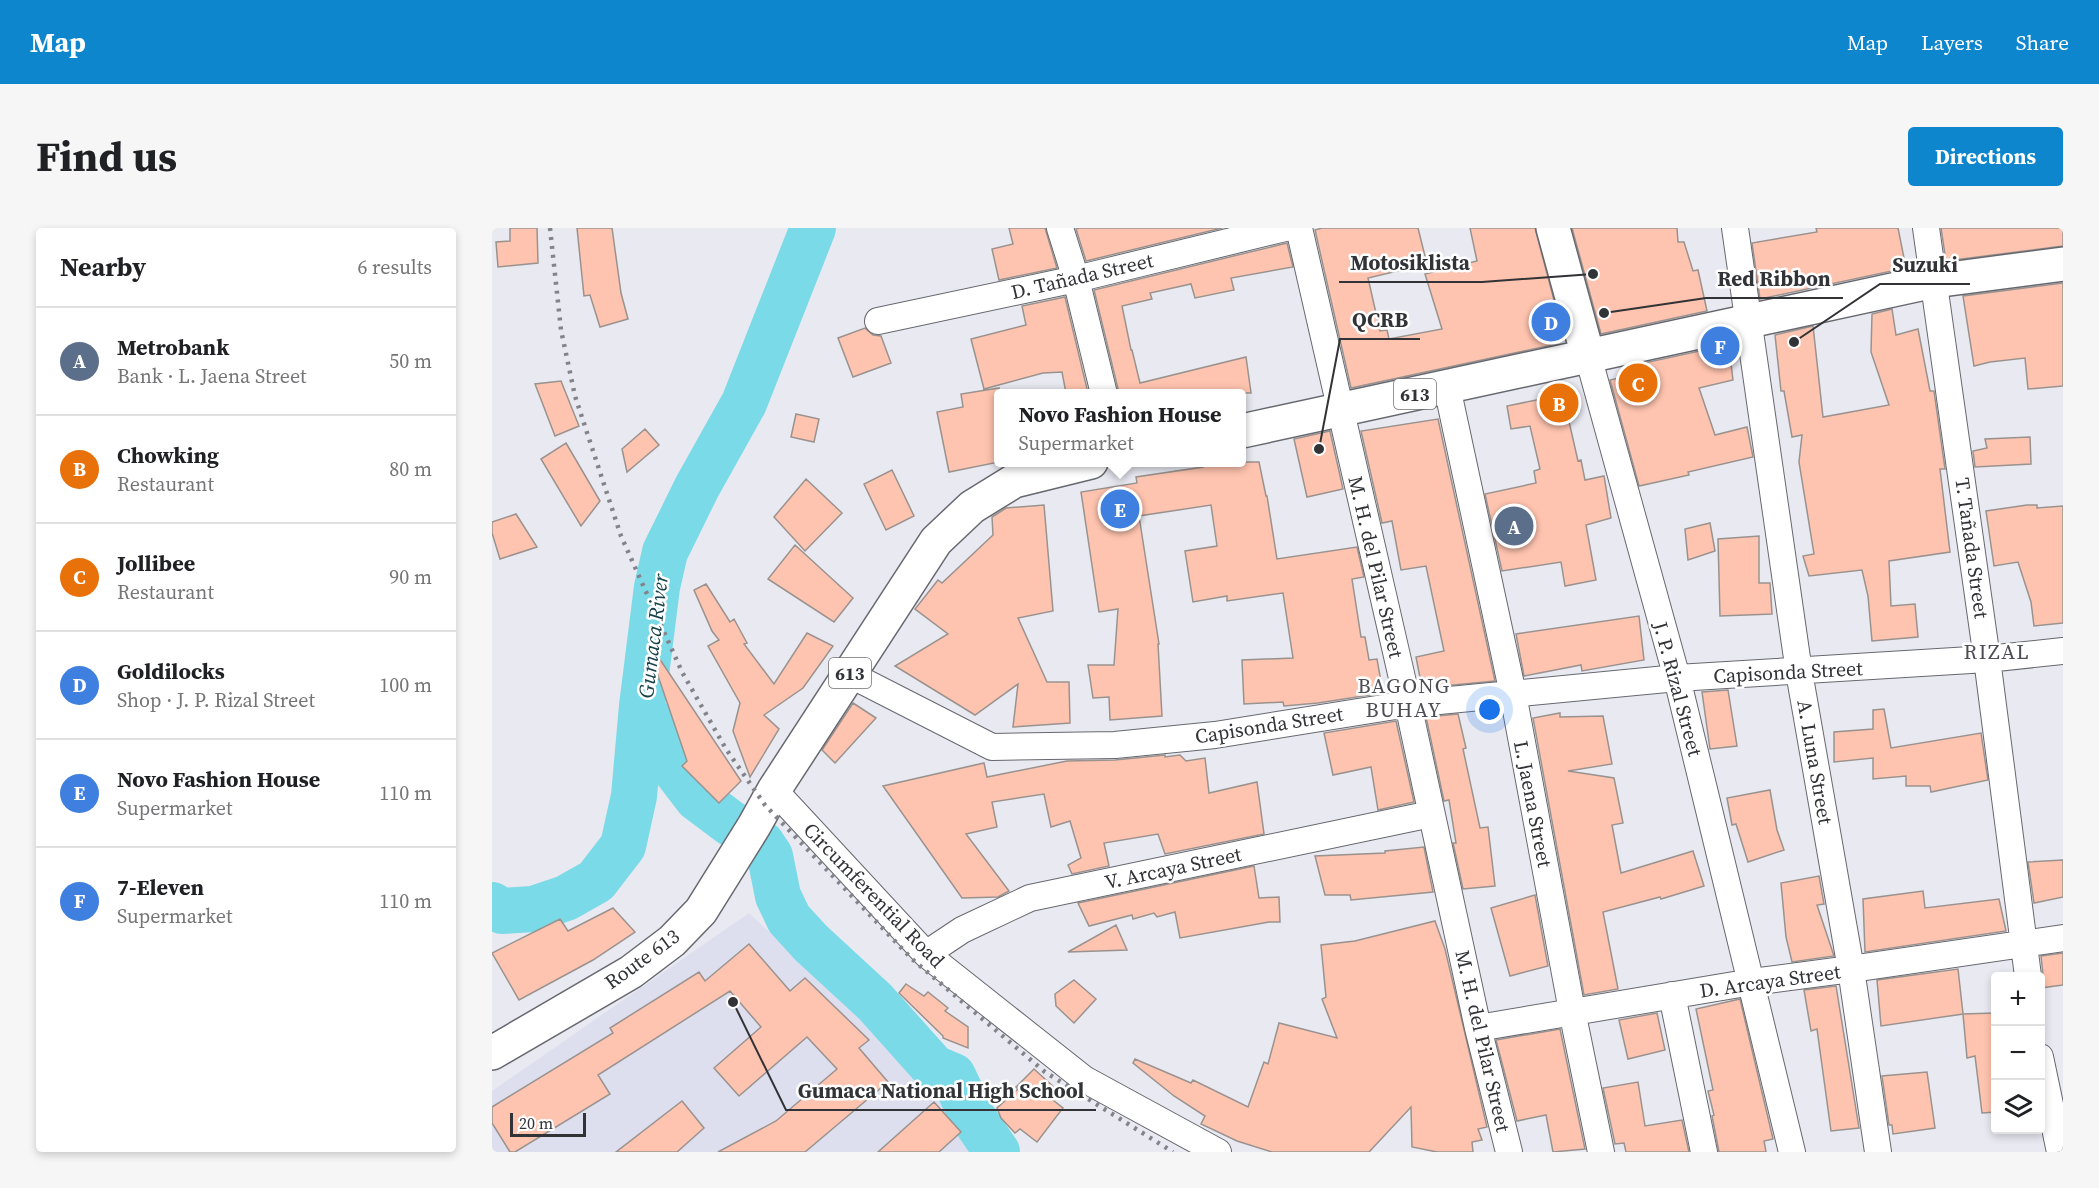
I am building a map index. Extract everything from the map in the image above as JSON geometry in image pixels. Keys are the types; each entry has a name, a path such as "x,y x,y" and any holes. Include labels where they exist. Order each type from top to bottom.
{"main road":[{"name":"J. P. Rizal Street","path":"1553,228 1588,356"},
{"path":"1588,356 1934,281 2063,264"},
{"name":"613","path":"1246,429 1588,356"},
{"name":"613","path":"774,790 936,542 972,507 1014,481 1071,467"},
{"name":"Route 613","path":"492,1053 631,972 672,941 701,911 774,790"}],"street":[{"path":"1060,228 1076,279 1103,389"},
{"name":"D. Tañada Street","path":"878,321 1076,279 1285,228"},
{"name":"M. H. del Pilar Street","path":"1299,228 1509,1152"},
{"name":"A. Luna Street","path":"1735,228 1800,672 1851,969 1878,1152"},
{"name":"T. Tañada Street","path":"1926,228 1987,659 2027,972"},
{"name":"J. P. Rizal Street","path":"1588,356 1677,678 1792,1152"},
{"name":"L. Jaena Street","path":"1447,387 1513,694 1572,1011 1601,1152"},
{"name":"Capisonda Street","path":"849,674 941,723 992,747 1115,745 1215,735 1408,704 1677,678 1987,659 2063,651"},
{"name":"Circumferential Road","path":"774,790 926,954 1084,1079 1218,1152"},
{"name":"V. Arcaya Street","path":"926,954 962,930 1030,898 1431,814"},
{"name":"D. Arcaya Street","path":"1479,1028 1672,994 2063,938"},
{"path":"1672,994 1704,1152"},
{"path":"2045,1080 2060,1152"}],"shaded area":[{"path":"749,913 1007,1152 492,1152 492,1091"}],"building":[{"path":"510,228 537,228 538,263 498,267 496,242 510,241"},
{"path":"577,228 612,228 621,293 628,319 600,327 590,295 584,296"},
{"path":"1009,228 1045,228 1057,268 999,280 992,249 1013,244"},
{"path":"1222,228 1086,261 1076,229"},
{"path":"1322,228 1418,228 1427,264 1368,278 1380,331 1387,330 1389,339 1442,329 1425,274 1477,261 1470,228 1535,228 1564,338 1556,340 1557,344 1351,388 1315,230"},
{"path":"1572,228 1677,228 1678,242 1684,242 1693,271 1698,270 1707,311 1601,334"},
{"path":"1816,228 1898,228 1906,268 1760,299 1752,243 1817,232"},
{"path":"1941,228 2063,228 2063,246 1946,261"},
{"path":"1287,243 1293,267 1231,278 1234,290 1195,298 1191,284 1150,293 1152,299 1122,306 1140,383 1246,357 1251,393 1246,393 1246,389 1118,389 1094,290"},
{"path":"2063,283 2063,386 2028,389 2025,358 1974,366 1963,296"},
{"path":"1065,297 1087,389 1065,389 1062,372 1043,373 984,389 971,339 1026,325 1022,306"},
{"path":"1892,309 1896,335 1918,329 1930,391 1934,391 1945,469 1940,469 1950,552 1889,561 1891,606 1915,604 1918,637 1872,641 1868,596 1862,570 1809,576 1803,556 1814,554 1799,462 1802,435 1792,437 1784,391 1781,391 1775,335 1813,326 1823,417 1889,405 1871,352 1872,314"},
{"path":"865,328 873,335 881,336 891,363 853,377 838,338"},
{"path":"1718,347 1731,364 1733,380 1699,388 1715,435 1747,427 1753,457 1639,486 1610,380 1655,370 1644,363"},
{"path":"561,381 579,426 555,436 535,384"},
{"path":"999,388 994,389 994,463 949,472 937,412 963,407 961,394"},
{"path":"1556,396 1565,404 1578,461 1581,460 1585,480 1604,476 1611,518 1586,525 1596,580 1565,586 1561,562 1502,571 1485,494 1536,483 1534,471 1540,469 1530,426 1511,429 1507,406"},
{"path":"796,414 819,419 814,442 791,437"},
{"path":"1438,419 1495,681 1422,688 1416,657 1444,651 1426,566 1401,570 1392,521 1382,523 1361,431"},
{"path":"645,429 659,445 627,472 622,449"},
{"path":"1330,431 1343,489 1307,497 1294,439"},
{"path":"2030,437 2031,464 1975,467 1973,451 1987,448 1985,439"},
{"path":"566,443 600,501 581,526 541,459"},
{"path":"1246,462 1259,462 1277,559 1357,547 1364,577 1352,579 1361,637 1365,637 1369,660 1377,659 1383,693 1284,706 1283,702 1244,704 1242,660 1293,658 1283,593 1227,601 1227,596 1193,602 1185,551 1217,546 1211,505 1139,516 1159,644 1162,716 1110,720 1109,697 1093,698 1088,665 1114,665 1118,609 1099,612 1081,492 1137,483 1136,477 1203,467 1246,467"},
{"path":"892,470 914,516 886,530 864,484"},
{"path":"806,479 842,513 805,551 774,517"},
{"path":"1044,505 1053,611 1018,618 1047,682 1069,682 1070,723 1013,727 1018,684 975,715 895,666 948,634 915,609 938,580 942,583 993,535 992,517 1006,508"},
{"path":"2037,505 2037,508 2063,506 2063,623 2034,626 2031,602 2018,562 1994,566 1986,511"},
{"path":"516,514 537,547 500,559 492,533 492,522"},
{"path":"1710,523 1715,551 1688,560 1685,529"},
{"path":"1759,536 1759,583 1770,583 1772,614 1720,616 1718,539"},
{"path":"795,545 853,598 834,622 768,579"},
{"path":"706,584 730,622 734,619 747,643 744,644 774,684 807,633 833,646 803,688 764,715 779,729 750,777 733,731 740,703 708,646 719,640 712,631 694,590"},
{"path":"1639,616 1644,660 1582,671 1581,665 1524,676 1516,634"},
{"path":"659,658 741,781 719,803 682,766 687,761 653,661"},
{"path":"1728,690 1737,746 1710,749 1702,692"},
{"path":"853,703 876,718 835,763 822,750"},
{"path":"1884,709 1891,748 1981,733 1988,780 1931,792 1930,786 1906,786 1906,776 1873,779 1873,758 1834,762 1834,732 1873,729 1873,710"},
{"path":"1560,713 1560,717 1603,716 1612,764 1568,771 1614,778 1623,823 1612,825 1621,873 1693,851 1704,886 1661,899 1660,897 1603,912 1618,989 1584,995 1533,718"},
{"path":"1458,714 1480,828 1488,827 1495,886 1463,889 1453,843 1456,843 1449,800 1444,801 1426,717"},
{"path":"1396,721 1414,802 1378,810 1371,767 1333,775 1324,733"},
{"path":"1165,755 1165,757 1180,755 1186,761 1205,758 1209,793 1257,782 1264,834 1165,854 1158,834 1104,843 1109,866 1072,874 1068,865 1081,858 1070,821 1051,827 1044,794 992,802 997,827 966,834 1009,891 998,897 962,898 883,786 984,763 987,777 1067,761 1115,760"},
{"path":"1770,790 1777,830 1784,850 1748,862 1736,824 1732,825 1727,798"},
{"path":"1424,847 1433,892 1351,900 1350,895 1325,895 1315,856 1385,853 1385,851"},
{"path":"2063,860 2063,897 2034,903 2028,862"},
{"path":"1254,866 1259,898 1279,897 1280,922 1180,938 1175,912 1157,917 1154,913 1133,919 1132,915 1089,926 1078,903"},
{"path":"1819,876 1824,904 1817,905 1834,956 1792,962 1786,937 1781,883"},
{"path":"1923,891 1925,908 1999,899 2006,931 1865,952 1863,899"},
{"path":"1535,895 1548,966 1510,976 1491,908"},
{"path":"613,908 635,932 593,960 519,1000 492,953 560,919 568,931"},
{"path":"1435,921 1445,949 1487,1127 1478,1129 1482,1140 1472,1142 1473,1152 1437,1152 1412,1147 1411,1107 1369,1152 1272,1152 1237,1141 1201,1124 1205,1116 1174,1096 1133,1063 1135,1059 1191,1083 1193,1080 1248,1107 1264,1062 1268,1064 1279,1023 1337,1038 1322,999 1326,997 1321,945 1355,941"},
{"path":"1116,925 1127,950 1068,952"},
{"path":"749,944 790,991 805,978 869,1040 859,1048 888,1082 805,1152 718,1152 776,1121 837,1069 807,1037 739,1096 714,1068 761,1027 730,991 598,1075 610,1094 515,1152 510,1152 492,1123 492,1107 613,1033 610,1028 699,972 705,981"},
{"path":"2063,953 2063,985 2045,987 2045,972 2043,972 2041,956"},
{"path":"1958,969 1963,1014 1881,1026 1877,980"},
{"path":"1074,980 1096,999 1074,1023 1056,1006 1055,994"},
{"path":"906,984 924,996 928,992 948,1008 945,1011 968,1027 968,1048 943,1038 899,993"},
{"path":"1836,986 1859,1128 1831,1131 1817,1029 1811,1031 1804,990"},
{"path":"1740,999 1773,1139 1764,1141 1766,1152 1719,1152 1712,1116 1714,1115 1708,1091 1713,1090 1696,1009"},
{"path":"1657,1013 1665,1050 1628,1059 1619,1020"},
{"path":"1991,1013 1991,1112 1982,1113 1975,1056 1967,1058 1963,1014"},
{"path":"1560,1029 1585,1149 1553,1152 1546,1115 1517,1121 1496,1040"},
{"path":"1034,1069 1056,1089 1049,1097 1063,1108 1037,1142 1020,1129 1015,1133 1001,1118 997,1108 1018,1089 1016,1087"},
{"path":"1927,1072 1935,1128 1893,1134 1892,1125 1889,1125 1882,1076"},
{"path":"1638,1082 1645,1126 1682,1120 1689,1152 1626,1152 1624,1143 1615,1144 1603,1088"},
{"path":"682,1101 704,1128 677,1152 616,1152"},
{"path":"934,1102 961,1132 939,1152 878,1152"}],"waterway":[{"name":"Gumaca River","path":"492,905 502,911 533,909 566,898 596,881 623,846 634,796 642,706 657,587 665,552 697,487 744,403 813,228"},
{"path":"642,706 671,764 697,798 762,844 770,856 778,896 789,919 811,943 875,1002 934,1068 953,1076 972,1116 997,1152"}],"railway":[{"path":"550,228 561,330 575,396 621,536 682,672 726,749 765,805 912,959 1045,1072 1173,1152"}],"place":[{"name":"Motosiklista","path":"1593,274"},
{"name":"Red Ribbon","path":"1604,313"},
{"name":"Goldilocks","path":"1551,322"},
{"name":"Suzuki","path":"1794,342"},
{"name":"7-Eleven","path":"1720,346"},
{"name":"Jollibee","path":"1638,383"},
{"name":"Chowking","path":"1559,403"},
{"name":"QCRB","path":"1319,449"},
{"name":"Novo Fashion House","path":"1120,509"},
{"name":"Metrobank","path":"1514,526"},
{"name":"Gumaca National High School","path":"733,1002"}],"district":[{"name":"RIZAL","path":"1997,651"},
{"name":"BAGONG BUHAY","path":"1404,697"}]}
